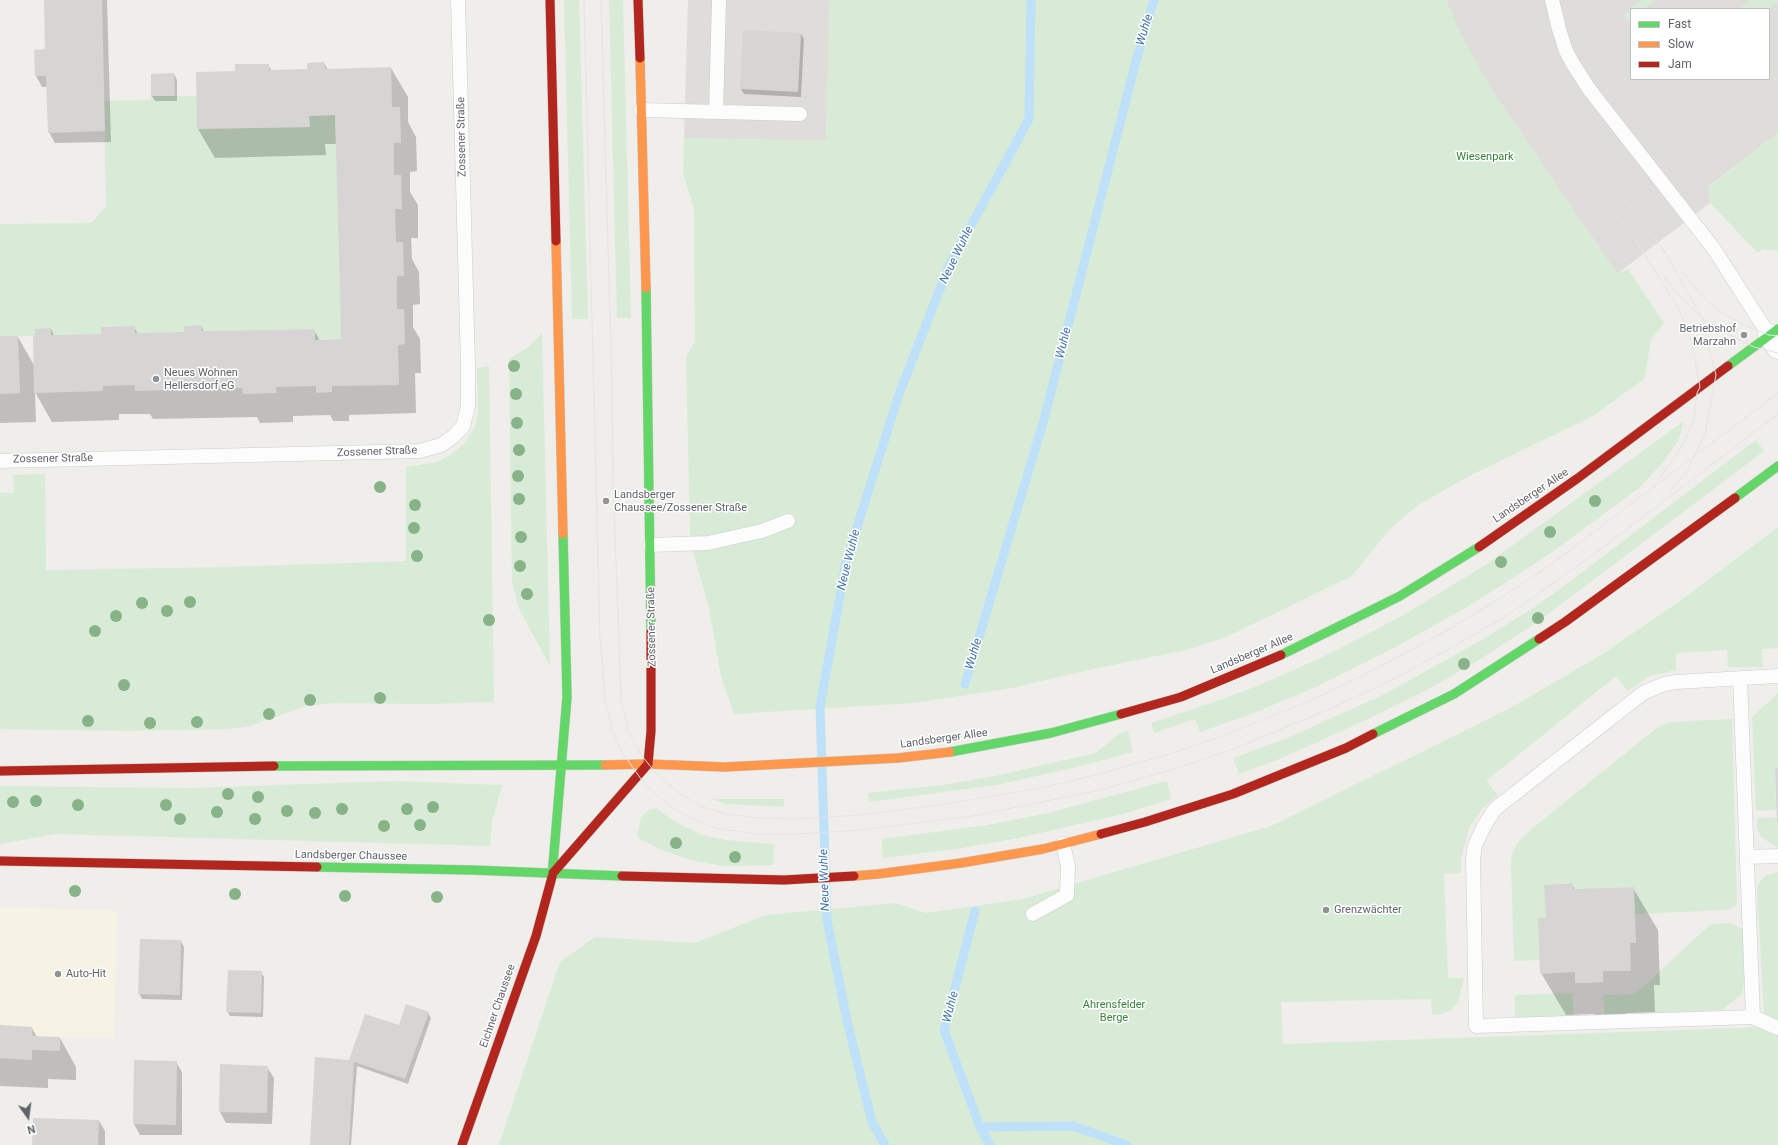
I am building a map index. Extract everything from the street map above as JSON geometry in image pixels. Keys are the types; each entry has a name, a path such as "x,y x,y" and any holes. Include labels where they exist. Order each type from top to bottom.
{"main road":[{"path":"550,0 567,697 561,766"},
{"name":"Zossener Straße","path":"638,0 653,696 648,764"},
{"name":"Landsberger Allee","path":"648,764 724,767 792,765 898,758 954,751 1051,733 1181,697 1294,650 1400,596 1480,546 1775,338"},
{"path":"1063,844 1152,820 1233,794 1346,748 1454,694 1565,622 1778,466"},
{"path":"0,771 330,765 561,766 648,764"},
{"name":"Eichner Chaussee","path":"553,873 648,764"},
{"name":"Eichner Chaussee","path":"462,1145 536,936 553,873 561,766"},
{"name":"Landsberger Chaussee","path":"0,861 464,870 702,879 784,880 878,874 961,864 1063,844"}],"lane":[{"name":"Zossener Straße","path":"0,461 420,451 441,445 454,436 463,426 468,406 458,0"},
{"path":"716,112 719,0"},
{"path":"1552,0 1557,23 1566,51 1577,71 1589,89 1714,249 1775,338"},
{"path":"641,110 800,114"},
{"path":"650,545 708,543 762,531 788,521"},
{"path":"1778,676 1676,682 1664,684 1643,693 1495,809 1484,826 1475,845 1473,859 1476,1026 1754,1017 1778,1028"},
{"path":"1740,678 1754,1017"},
{"path":"1033,914 1067,895 1068,866 1063,844"},
{"path":"1748,857 1778,856"}],"shaded area":[{"path":"688,0 830,0 826,141 684,138"},
{"path":"1446,0 1778,0 1778,133 1709,186 1710,203 1617,274 1489,86 1459,31"},
{"name":"Auto-Hit","path":"0,907 117,911 114,1038 61,1037 60,1051 32,1050 32,1060 0,1058"}],"green space":[{"path":"564,0 579,0 588,319 572,319"},
{"path":"609,0 623,0 631,318 617,318"},
{"name":"Wiesenpark","path":"830,0 1446,0 1459,31 1491,89 1617,274 1628,269 1664,323 1651,340 1644,379 1593,416 1471,475 1418,505 1389,530 1352,576 1224,638 1186,650 1093,669 1012,688 914,703 734,714 721,677 709,608 693,552 690,531 686,358 695,341 694,208 683,174 684,138 826,141"},
{"path":"1642,0 1656,0 1645,8 1632,8"},
{"path":"1750,0 1778,0 1778,3 1770,9 1770,8 1739,8"},
{"path":"1630,9 1630,20 1628,21 1623,15"},
{"path":"151,96 197,96 198,129 310,127 309,116 335,115 341,339 315,340 314,329 202,331 201,325 184,326 184,332 135,333 134,326 101,327 101,334 51,335 51,328 35,329 35,335 33,336 0,336 0,224 91,223 106,206 104,101 151,100"},
{"path":"1778,133 1778,251 1763,249 1758,253 1710,203 1709,187"},
{"path":"542,333 550,666 518,607 512,581 509,359 527,348"},
{"path":"489,366 494,702 430,704 333,703 306,706 250,726 228,729 127,731 0,729 0,493 14,493 13,475 45,474 46,570 227,567 406,561 406,467 437,462 450,455 465,443 475,426 478,412 477,368"},
{"path":"1684,421 1679,439 1665,460 1639,488 1548,555 1472,604 1392,649 1318,686 1249,715 1200,732 1195,719 1154,733 1151,723 1260,685 1327,655 1400,617 1487,564"},
{"path":"1756,440 1764,451 1536,623 1479,660 1423,692 1357,724 1282,758 1239,774 1233,758 1288,738 1385,694 1480,641 1535,607"},
{"name":"Ahrensfelder Berge","path":"1778,527 1778,648 1762,649 1763,667 1728,667 1727,650 1676,653 1676,670 1650,676 1628,691 1616,676 1486,781 1498,795 1483,808 1469,828 1461,858 1461,873 1444,874 1448,978 1464,978 1458,1002 1451,1010 1442,1014 1432,1015 1431,999 1281,1002 1283,1044 1742,1028 1778,1023 1778,1145 499,1145 560,962 595,937 695,943 766,915 896,903 926,913 1023,899 1271,826 1509,709 1601,655 1680,601"},
{"path":"1778,693 1778,768 1775,769 1776,810 1756,811 1752,717"},
{"path":"1732,719 1737,905 1727,910 1635,914 1634,887 1573,889 1572,883 1545,885 1546,918 1540,960 1514,961 1511,866 1512,854 1518,842 1529,831 1658,727 1671,722"},
{"path":"1128,731 1133,752 1077,767 996,785 869,802 868,793 942,785 995,776 1096,753 1120,733"},
{"path":"394,781 502,785 492,822 490,846 56,834 0,844 0,786 191,788"},
{"path":"1167,781 1171,799 1123,814 1019,838 956,849 883,858 882,839 987,825 1048,813"},
{"path":"710,799 784,799 784,807 727,804"},
{"path":"656,808 672,820 702,835 726,840 774,844 773,865 722,866 691,860 664,851 640,839 637,835 641,818 646,812"},
{"path":"1776,817 1778,823 1778,848 1761,837 1757,829 1757,818"},
{"path":"1778,872 1778,1019 1764,1015 1757,890 1759,883 1765,876"},
{"path":"1731,923 1743,929 1744,983 1742,994 1722,1010 1605,1016 1603,995 1635,994 1711,924"},
{"path":"1573,993 1573,1016 1515,1018 1515,995"}],"building":[{"path":"44,0 102,0 105,131 48,133 46,76 35,76 34,50 45,49"},
{"path":"743,30 801,33 798,92 740,89"},
{"path":"324,62 325,69 391,67 392,107 400,107 401,143 394,143 394,175 401,175 402,209 395,209 396,242 403,242 404,276 397,276 397,309 404,309 405,344 398,345 399,385 332,386 332,392 316,393 316,386 276,387 277,393 243,394 242,388 135,391 135,385 103,386 103,391 34,393 33,336 35,335 35,329 51,328 51,335 101,334 101,327 135,326 135,333 184,332 184,326 201,325 202,331 315,329 315,340 341,339 335,115 309,116 310,127 197,129 196,72 235,71 235,64 269,64 269,70 307,69 307,63"},
{"path":"174,73 175,96 151,96 151,74"},
{"path":"0,336 18,336 20,393 0,394"},
{"path":"1775,768 1778,768 1778,823 1777,823"},
{"path":"1573,883 1573,889 1634,887 1636,943 1630,943 1631,971 1603,971 1603,982 1589,983 1575,983 1575,972 1540,974 1538,918 1546,918 1544,885"},
{"path":"140,939 181,940 180,995 138,994"},
{"path":"228,970 262,971 261,1013 226,1012"},
{"path":"406,1004 429,1012 405,1079 354,1062 349,1145 310,1145 315,1057 349,1060 365,1014 399,1025"},
{"path":"0,1025 32,1027 32,1036 60,1037 60,1051 32,1050 32,1060 0,1058"},
{"path":"134,1060 177,1061 176,1125 133,1124"},
{"path":"220,1064 268,1066 267,1113 219,1112"},
{"path":"33,1118 99,1120 98,1145 32,1145"}],"waterway":[{"name":"Neue Wuhle","path":"885,1145 872,1122 847,1021 827,920 820,707 846,562 899,394 949,266 1029,119 1031,0"},
{"name":"Wuhle","path":"965,684 1043,423 1136,61 1154,0"},
{"name":"Wuhle","path":"975,911 944,1030 980,1127 990,1145"},
{"path":"980,1127 1073,1126 1127,1145"}],"tram line":[{"path":"584,0 600,638 605,697 612,731 624,755 646,786 670,806 686,816 715,828 756,834 797,834 861,830 973,816 1096,791 1178,768 1231,750 1332,708 1388,682 1506,616 1585,561 1778,414"},
{"path":"601,0 612,387 613,483 621,697 628,731 642,756 655,772 680,794 703,807 726,814 758,818 796,819 860,815 939,805 1041,788 1099,774 1169,754 1225,735 1309,701 1358,678 1441,634 1497,600 1549,566 1778,393"},
{"path":"1609,179 1666,253"},
{"path":"1596,188 1641,247"},
{"path":"1638,244 1676,304 1684,321 1692,343 1700,387 1697,393 1694,418 1686,439 1658,480"},
{"path":"1663,249 1702,318 1716,375 1705,433 1688,470 1669,493"},
{"path":"1680,270 1706,300 1722,313 1742,324 1769,335 1778,336"},
{"path":"1663,275 1682,299 1702,318 1722,331 1754,347 1778,353"}],"traffic: fast":[{"path":"646,288 651,632"},
{"path":"1728,366 1778,329"},
{"path":"1735,498 1778,466"},
{"path":"552,877 567,697 563,534"},
{"path":"1281,655 1400,596 1479,547"},
{"path":"1373,734 1454,694 1539,639"},
{"path":"950,752 1051,733 1121,714"},
{"path":"274,766 605,765"},
{"path":"317,867 472,870 622,876"}],"traffic: slow":[{"path":"640,58 646,288"},
{"path":"556,241 563,534"},
{"path":"605,765 648,764 725,767 898,758 950,752"},
{"path":"854,876 961,863 1043,849 1101,834"}],"traffic: jam":[{"path":"550,0 556,241"},
{"path":"638,0 640,58"},
{"path":"1479,547 1578,478 1728,366"},
{"path":"1539,639 1565,622 1735,498"},
{"path":"553,873 648,764 651,731 651,632"},
{"path":"1121,714 1181,697 1281,655"},
{"path":"1101,834 1145,822 1233,794 1346,748 1373,734"},
{"path":"0,771 274,766"},
{"path":"0,861 317,867"},
{"path":"622,876 784,880 854,876"},
{"path":"462,1145 536,936 552,877"}],"place":[{"name":"Betriebshof Marzahn","path":"1744,335"},
{"name":"Neues Wohnen Hellersdorf eG","path":"156,379"},
{"name":"Landsberger Chaussee/Zossener Straße","path":"606,501"},
{"name":"Grenzwächter","path":"1326,910"},
{"name":"Auto-Hit","path":"58,974"}]}
